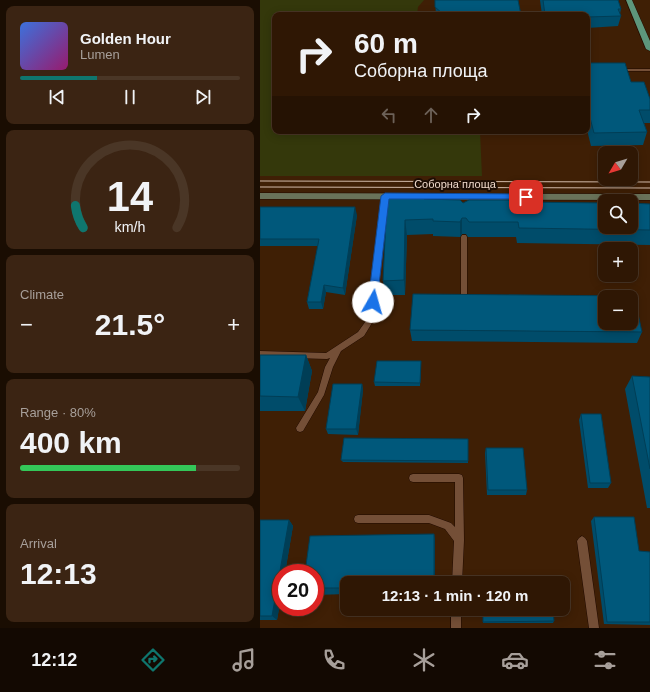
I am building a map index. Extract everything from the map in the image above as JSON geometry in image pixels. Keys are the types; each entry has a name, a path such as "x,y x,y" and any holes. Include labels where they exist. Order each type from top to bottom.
{"main road":[{"path":"629,0 650,49"},
{"name":"Соборна площа","path":"260,196 385,196 464,199 650,198"}],"lane":[{"path":"608,71 650,70"},
{"path":"260,354 327,356 361,334 371,318 385,196"},
{"path":"464,237 464,298 479,298"},
{"path":"300,428 320,393 329,367 340,347"},
{"path":"413,478 459,478 457,576"},
{"path":"358,519 429,519 448,526 459,540"},
{"path":"582,541 594,628"},
{"path":"456,616 456,628"}],"green space":[{"path":"260,0 424,0 418,7 417,12 272,12 272,134 480,134 482,176 260,176"}],"building":[{"path":"435,0 518,0 520,12 441,12 435,7"},
{"path":"543,0 618,0 621,9 618,9 621,16 590,17 590,12 545,12"},
{"path":"590,63 625,63 631,82 644,82 650,99 650,110 639,110 647,132 594,133 590,118"},
{"path":"424,197 424,199 460,200 463,203 469,200 598,203 598,229 519,228 518,222 469,222 466,218 462,218 460,222 433,221 433,219 405,220 404,280 383,281 387,198"},
{"path":"638,203 650,204 650,230 638,230"},
{"path":"260,207 355,207 343,288 324,285 321,302 307,302 319,239 260,239"},
{"path":"413,294 598,296 598,330 638,330 638,314 642,332 410,330"},
{"path":"260,355 306,355 298,397 260,396"},
{"path":"377,361 421,361 420,383 374,382"},
{"path":"632,376 650,377 650,469"},
{"path":"333,384 362,384 356,429 326,429"},
{"path":"581,414 601,414 611,483 590,483"},
{"path":"344,438 468,439 468,461 341,460"},
{"path":"486,448 523,448 527,490 488,490"},
{"path":"594,517 634,517 639,551 650,552 650,622 607,622"},
{"path":"260,520 289,520 281,564 272,564 272,616 260,616"},
{"path":"434,534 434,576 340,576 340,588 324,588 324,564 306,564 310,536"},
{"path":"483,616 554,616 554,621 483,622"}],"tram line":[{"path":"260,181 650,182"},
{"path":"260,187 650,188"}],"route":[{"path":"373,302 385,196 526,197"}]}
